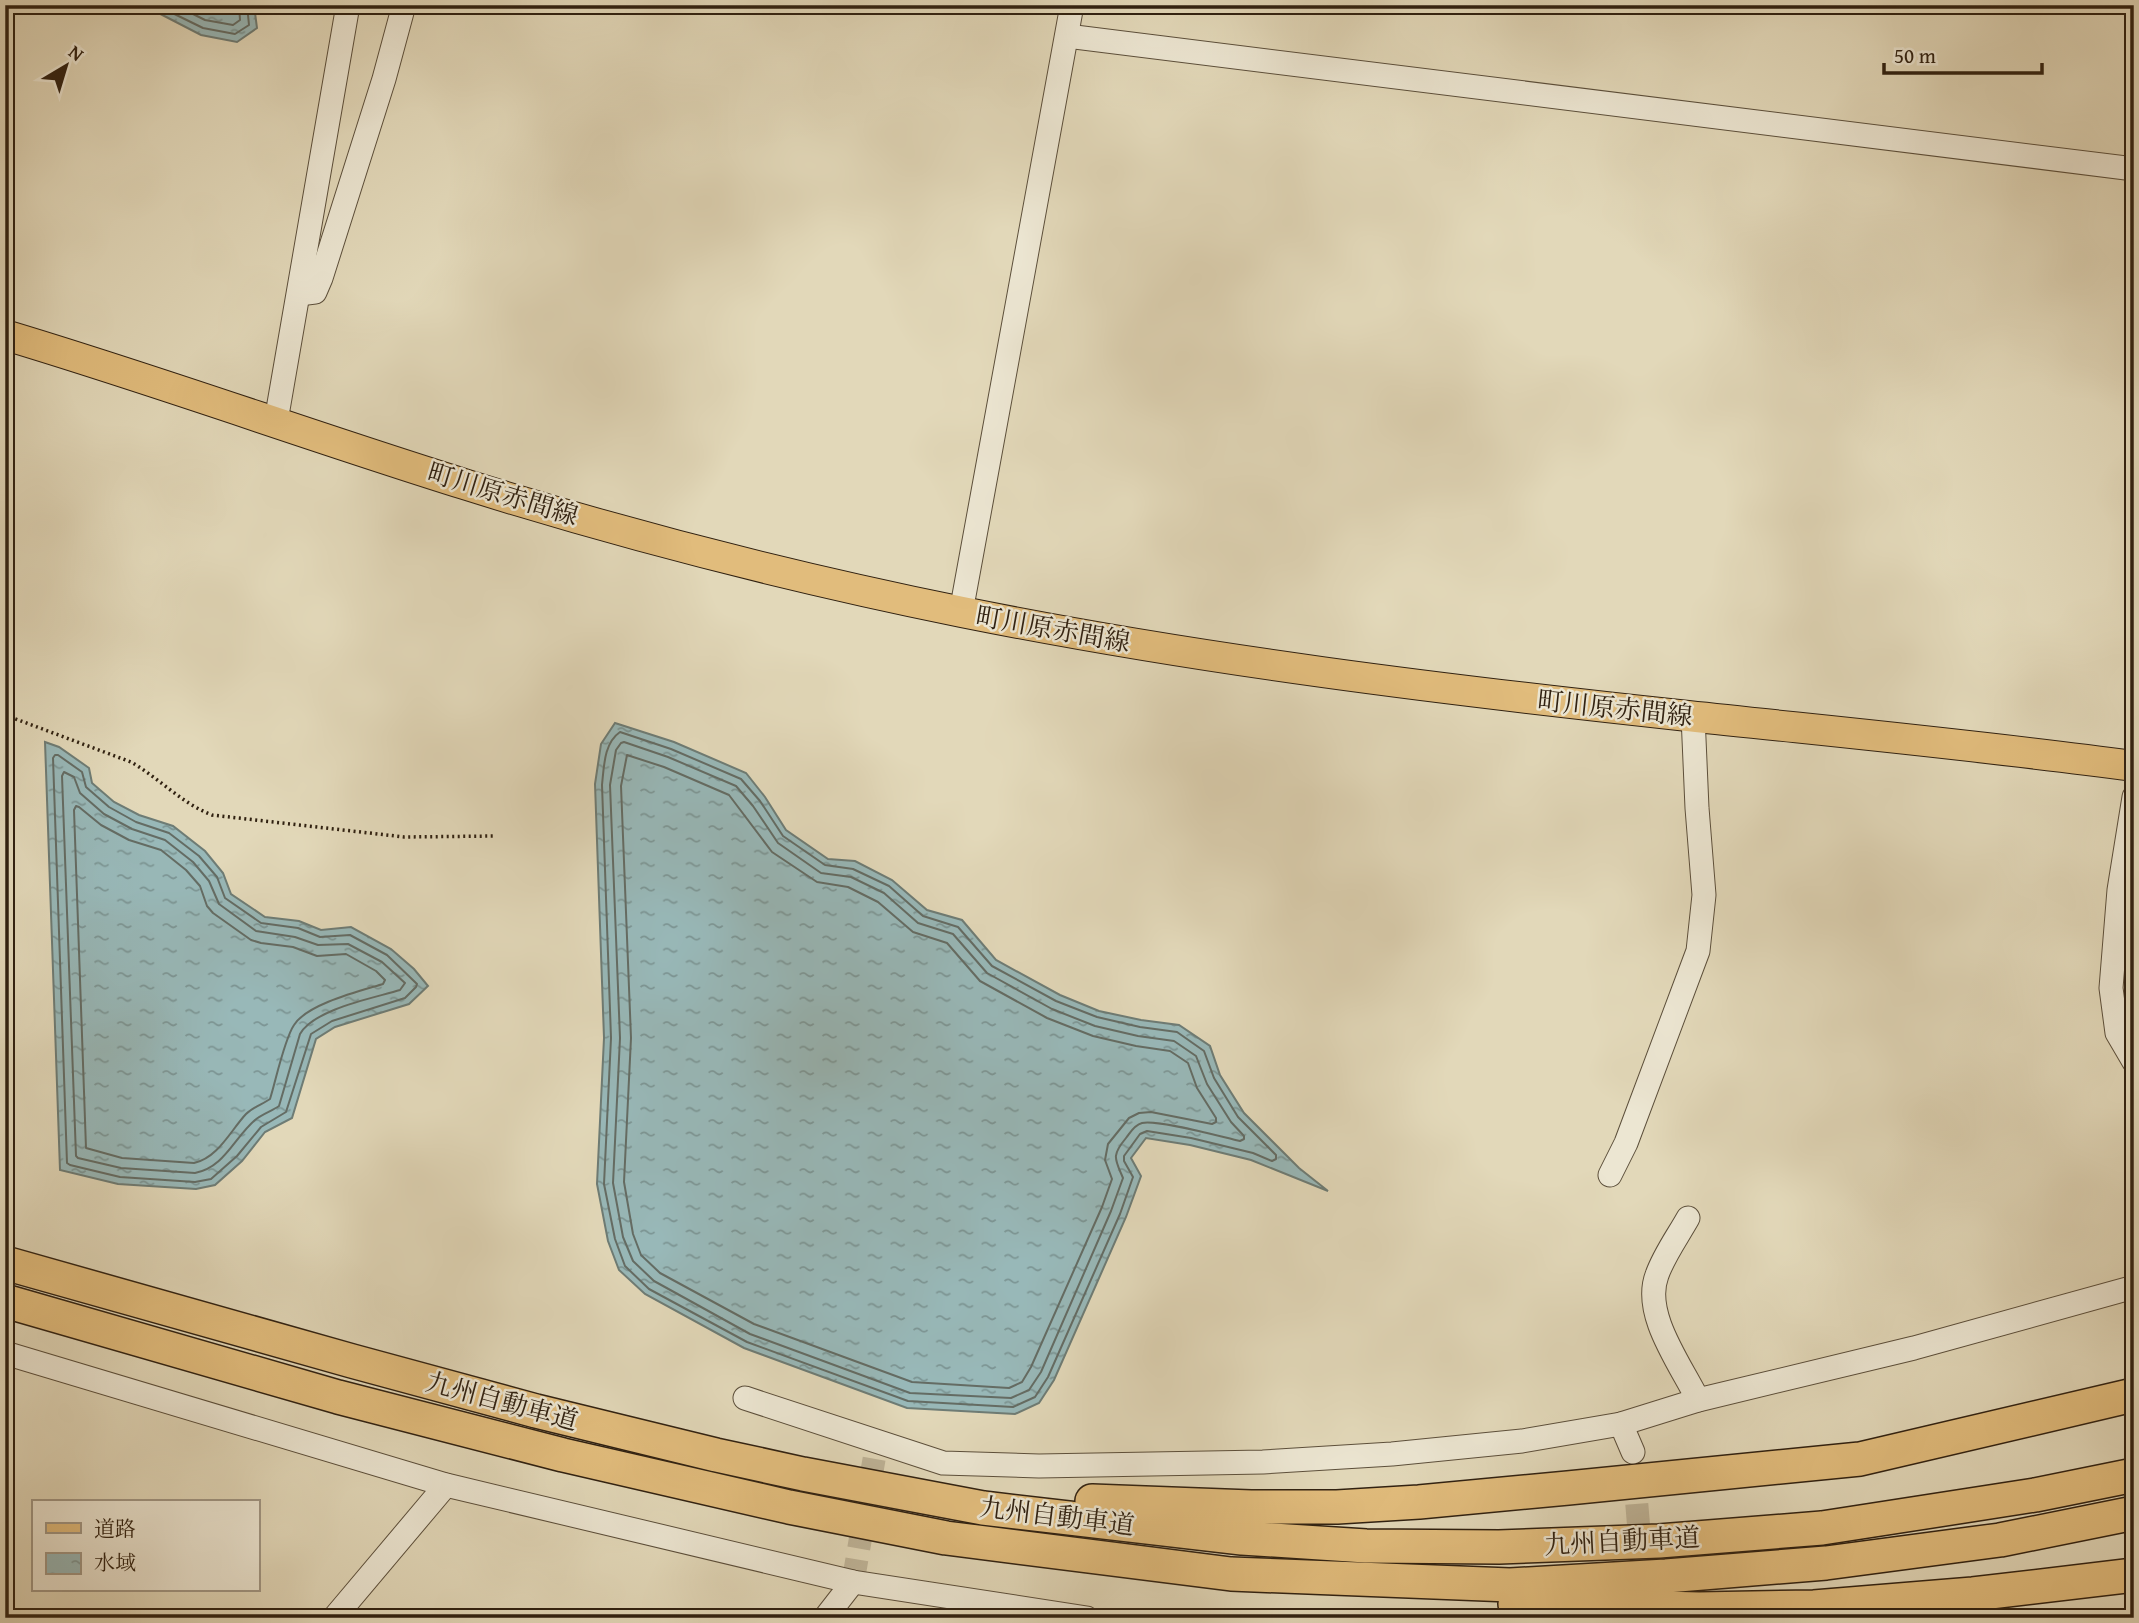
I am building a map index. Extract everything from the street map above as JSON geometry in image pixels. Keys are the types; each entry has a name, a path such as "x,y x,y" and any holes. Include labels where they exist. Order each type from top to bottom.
{"highway":[{"name":"九州自動車道","path":"5,1262 352,1362 716,1455 983,1508 1242,1538 1366,1546 1499,1547 1659,1541 1822,1528 2035,1496 2134,1475"},
{"name":"九州自動車道","path":"5,1301 338,1397 563,1455 789,1507 946,1538 1231,1574 1510,1585 1666,1576 1826,1563 2000,1540 2134,1513"},
{"path":"803,1474 1088,1500 1251,1507 1350,1506 1860,1459 2133,1395"},
{"path":"1396,1582 1506,1604 1699,1609 1814,1607 1973,1594 2134,1575"}],"main road":[{"name":"町川原赤間線","path":"5,335 465,484 566,514 724,557 961,612 1082,635 1274,665 1466,690 1948,742 2134,766"}],"street":[{"path":"276,421 348,5"},
{"path":"299,294 315,292 321,278 384,79 404,5"},
{"path":"961,612 1072,5"},
{"path":"1067,36 2134,169"},
{"path":"1610,1175 1626,1143 1698,951 1704,895 1693,716"},
{"path":"2134,797 2119,890 2111,988 2117,1033 2134,1062"},
{"path":"1688,1218 1656,1276 1652,1299 1657,1322 1698,1400"},
{"path":"745,1398 943,1463 1039,1466 1276,1462 1392,1454 1522,1441 1621,1424 1698,1400 1914,1348 2134,1287"},
{"path":"5,1353 446,1485 853,1582 1087,1618"},
{"path":"1621,1424 1633,1452"},
{"path":"334,1618 446,1485"},
{"path":"825,1618 853,1582"}],"path":[{"path":"5,715 131,762 183,801 212,815 404,837 494,836"}],"water":[{"path":"143,5 254,5 257,28 237,42 201,35"},
{"path":"615,723 674,742 746,773 786,830 828,859 855,861 892,880 927,910 962,920 996,960 1060,995 1099,1011 1179,1025 1210,1046 1220,1075 1244,1113 1299,1168 1328,1191 1251,1160 1190,1145 1146,1138 1131,1158 1141,1176 1126,1217 1054,1380 1039,1403 1015,1414 907,1408 744,1348 645,1294 619,1270 608,1241 597,1184 604,1038 595,784 601,744"},
{"path":"45,742 59,747 89,768 92,783 114,802 139,815 173,826 205,851 223,873 231,894 265,917 299,921 321,930 351,927 391,949 414,969 428,986 409,1004 335,1027 316,1039 292,1118 265,1132 242,1161 215,1185 196,1189 118,1184 60,1170"}],"tunnel":[{"path":"853,1582 877,1442"},
{"path":"1634,1470 1644,1592"}]}
